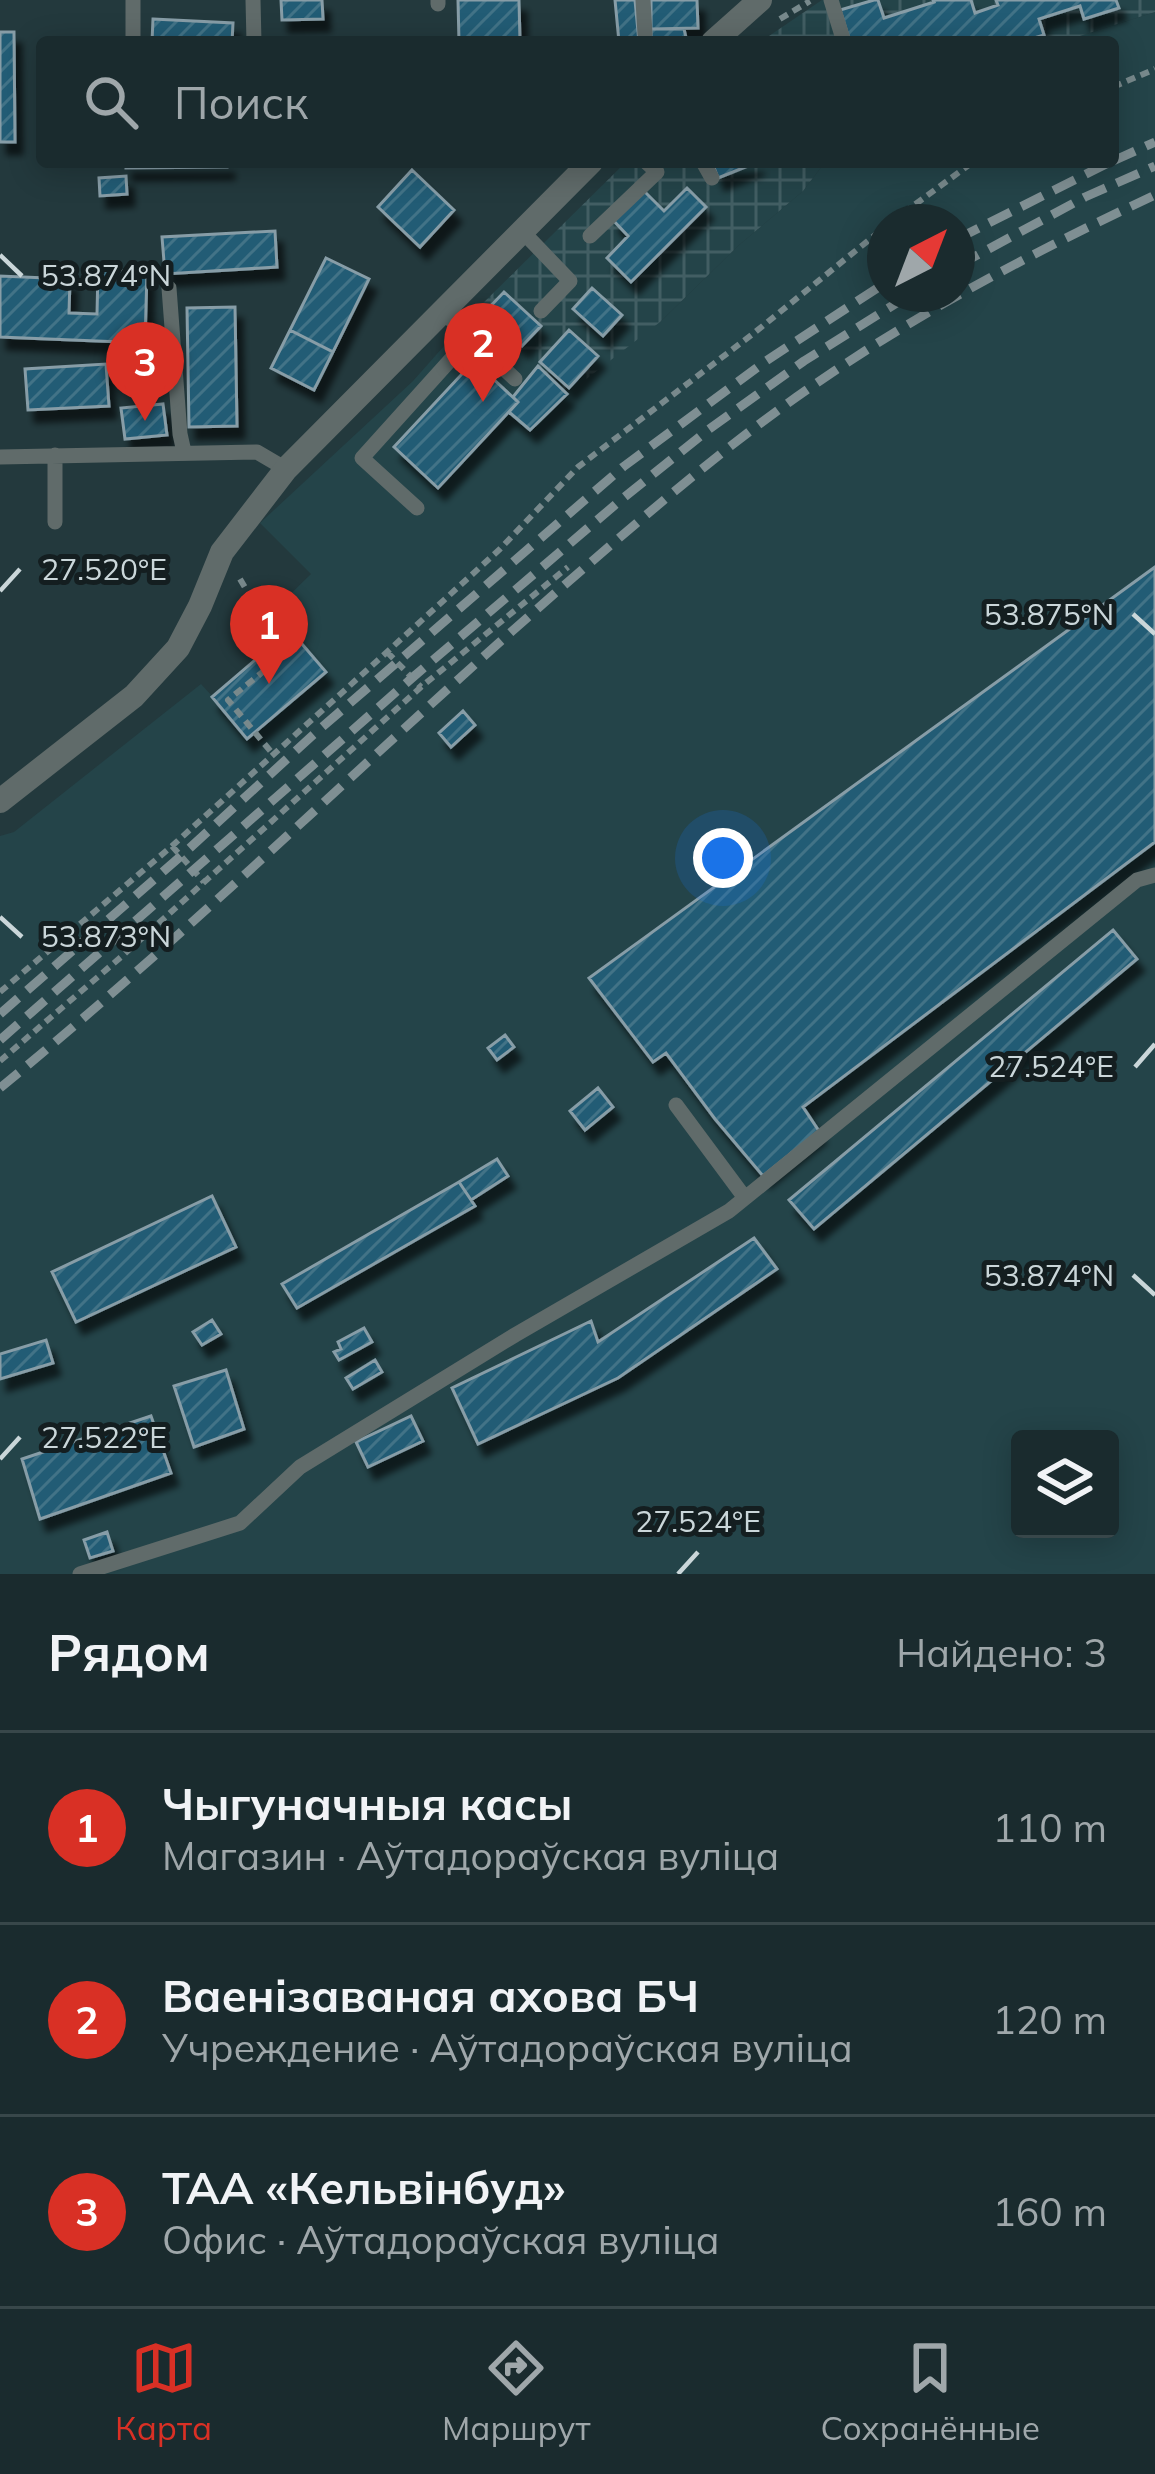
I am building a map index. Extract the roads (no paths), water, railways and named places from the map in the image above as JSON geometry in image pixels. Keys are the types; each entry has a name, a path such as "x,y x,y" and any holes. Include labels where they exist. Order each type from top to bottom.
{"street":[{"path":"725,36 740,29 760,0"},
{"path":"0,801 134,696 178,648 222,551 286,469 585,168"}],"lane":[{"path":"133,0 133,36"},
{"path":"253,0 254,36"},
{"path":"643,0 645,34"},
{"path":"831,0 842,36"},
{"path":"590,236 657,172 653,168"},
{"path":"522,231 571,281 541,311"},
{"path":"170,288 184,452"},
{"path":"442,312 515,379"},
{"path":"417,508 362,458 471,337"},
{"path":"0,457 257,452 286,469"},
{"path":"55,455 56,522"},
{"path":"80,1574 240,1523 300,1467 729,1211 1137,880 1155,875"},
{"path":"676,1105 746,1198"}],"railway":[{"path":"1119,158 1155,142"},
{"path":"975,256 1085,197 1155,166"},
{"path":"975,230 1098,168"},
{"path":"0,1088 143,966 561,588 726,450 908,324 1030,256 1155,195"},
{"path":"0,1014 623,467 766,361 867,295"},
{"path":"0,1040 622,499 804,361 882,312"}],"place":[{"name":"Ваенізаваная ахова БЧ","path":"483,402"},
{"name":"ТАА «Кельвінбуд»","path":"145,421"},
{"name":"Чыгуначныя касы","path":"269,684"}]}
